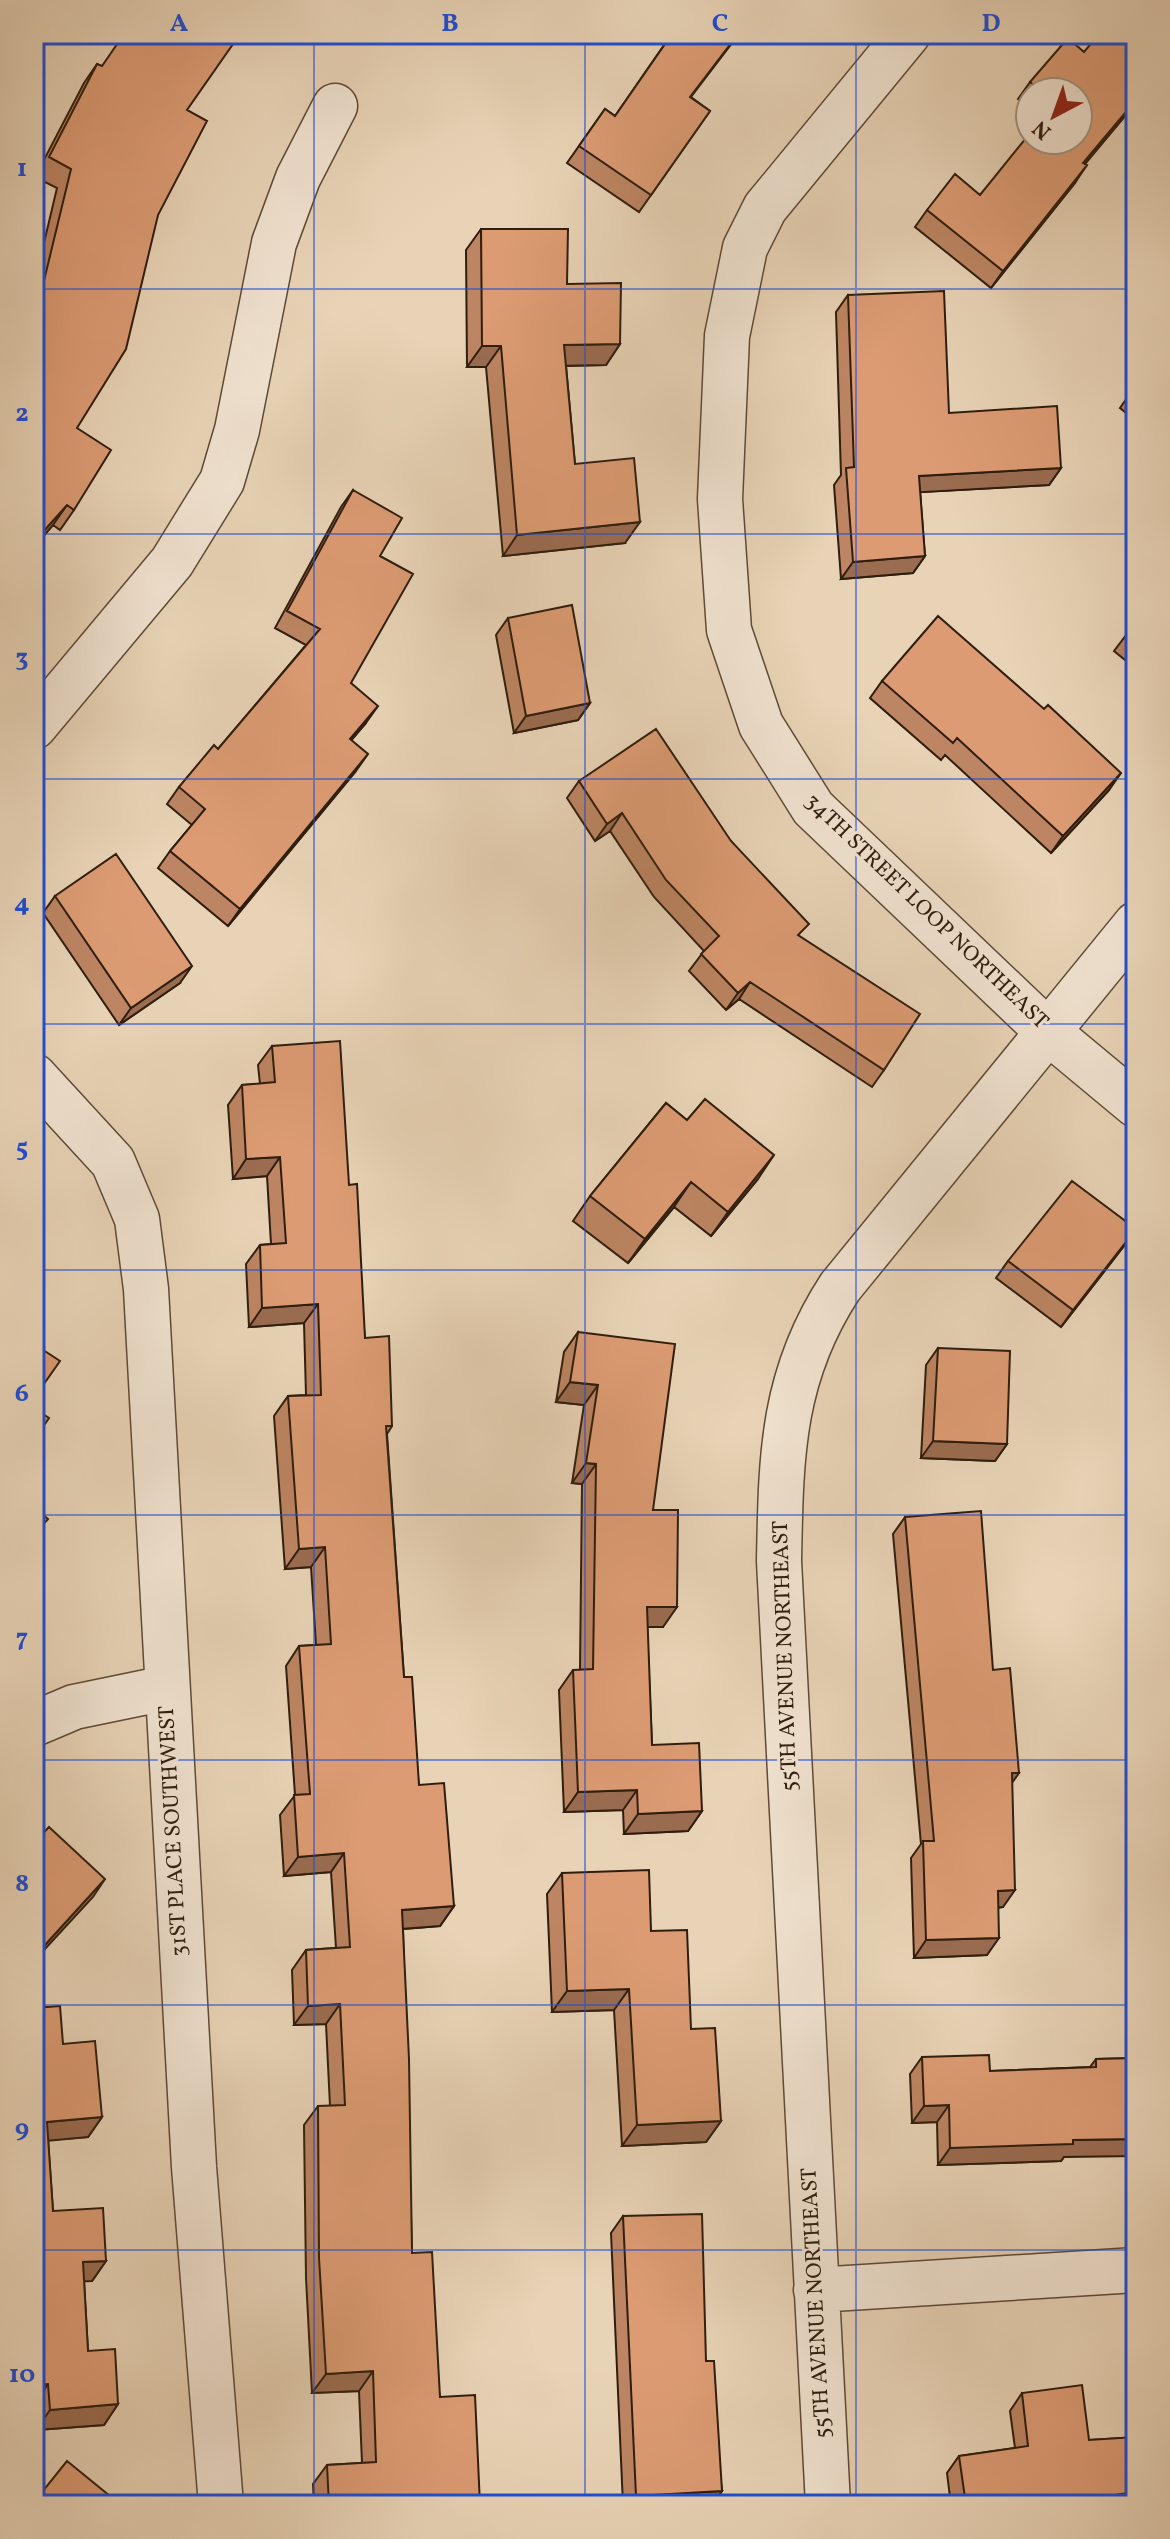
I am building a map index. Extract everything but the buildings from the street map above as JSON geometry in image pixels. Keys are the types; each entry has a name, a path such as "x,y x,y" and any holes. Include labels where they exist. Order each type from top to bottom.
{"street":[{"name":"34TH STREET LOOP NORTHEAST","path":"908,34 765,208 745,248 727,336 720,499 729,630 761,725 813,808 1047,1031 1136,1105"},
{"path":"34,727 172,562 197,527 222,481 237,430 274,243 298,178 335,106"},
{"name":"55TH AVENUE NORTHEAST","path":"828,2505 779,1561 782,1445 797,1377 831,1300 1136,924"},
{"name":"31ST PLACE SOUTHWEST","path":"34,1076 113,1162 137,1219 146,1289 194,2167 221,2505"},
{"path":"34,1724 74,1707 166,1688"},
{"path":"816,2290 1136,2270"}]}
